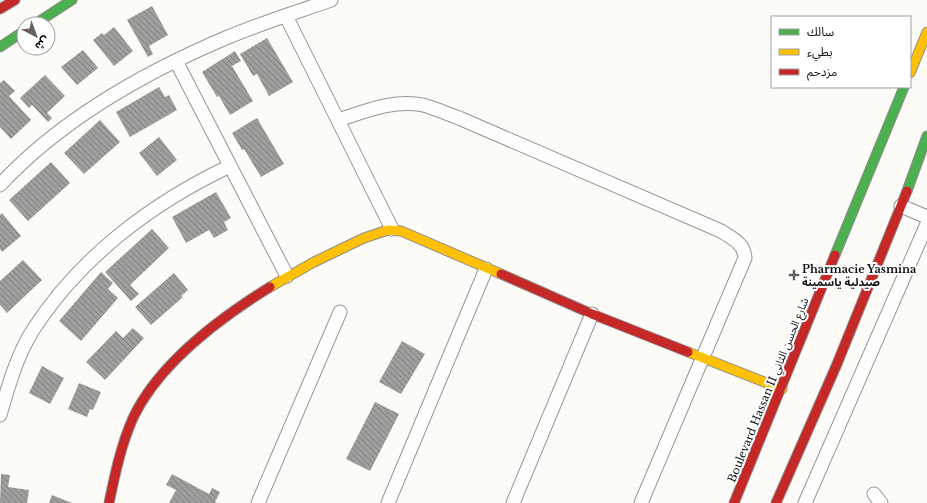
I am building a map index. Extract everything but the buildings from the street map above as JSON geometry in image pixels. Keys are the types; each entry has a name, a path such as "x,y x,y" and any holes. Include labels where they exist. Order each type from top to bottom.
{"main road":[{"path":"0,9 15,0"},
{"path":"47,16 72,0"},
{"path":"911,71 927,32"},
{"path":"0,47 16,36"},
{"name":"Boulevard Hassan II شارع الحسن الثاني","path":"734,503 782,389 904,88"},
{"path":"776,503 819,406 901,206 927,136"},
{"path":"109,503 126,435 137,411 148,392 165,371 194,342 244,303 318,258 392,229 401,231 592,314 782,389"}],"street":[{"path":"0,185 12,172 54,135 99,104 139,80 228,37 331,0"},
{"path":"286,16 392,229"},
{"path":"176,61 287,276"},
{"path":"338,120 379,106 391,104 413,104 425,106 459,118 721,231 735,240 744,250 744,258 703,359 641,503"},
{"path":"0,412 18,359 32,331 65,288 91,259 143,216 190,187 230,166"},
{"path":"901,206 927,217"},
{"path":"805,503 927,224"},
{"path":"388,503 486,268"},
{"path":"258,503 340,312"},
{"path":"513,503 592,314"}],"traffic: fast":[{"path":"47,16 72,0"},
{"path":"0,47 16,36"},
{"path":"835,255 904,88"},
{"path":"907,191 927,136"}],"traffic: slow":[{"path":"911,71 927,32"},
{"path":"270,287 314,262 364,238 388,230 401,231 501,274"},
{"path":"688,352 782,389"}],"traffic: jam":[{"path":"0,9 15,0"},
{"path":"776,503 837,364 907,191"},
{"path":"734,503 835,255"},
{"path":"501,274 592,314 688,352"},
{"path":"109,503 119,460 129,428 144,398 158,379 192,344 231,313 270,287"}],"place":[{"name":"Pharmacie Yasmina صيدلية ياسمينة","path":"794,275"}]}
